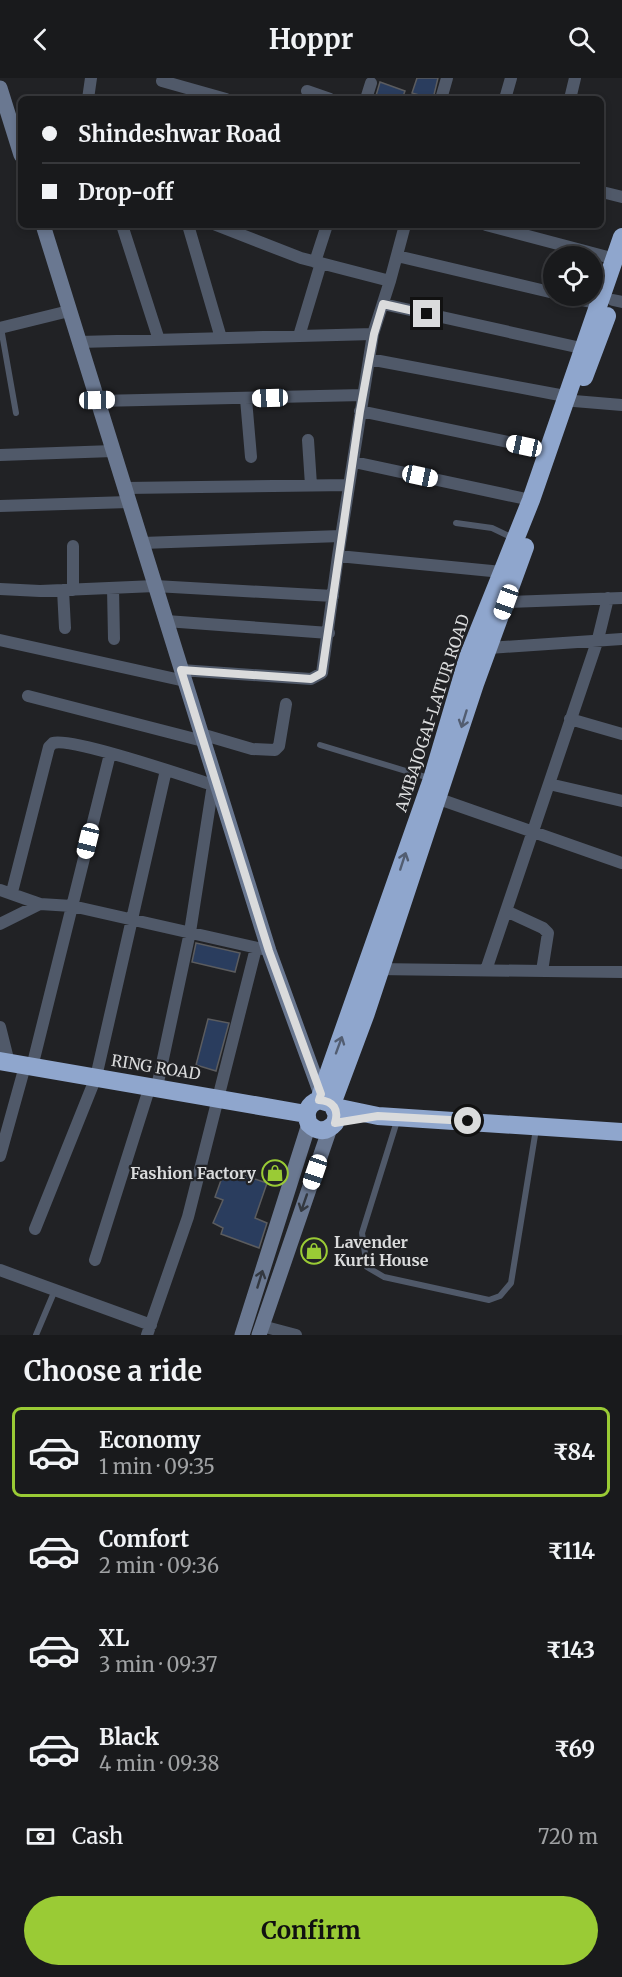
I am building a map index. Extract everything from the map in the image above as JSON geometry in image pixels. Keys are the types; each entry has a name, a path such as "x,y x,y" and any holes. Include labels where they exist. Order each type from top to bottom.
{"highway":[{"name":"AMBAJOGAI-LATUR ROAD","path":"308,1119 308,1107 329,1109 432,779 481,645 502,572 531,500 547,450 570,399 582,348 611,302 622,237"},
{"path":"374,969 439,799 481,645 506,602 570,399 611,302"},
{"name":"RING ROAD","path":"17,1064 218,1097 308,1119"},
{"path":"308,1119 319,1130 329,1109 378,1116 622,1132"}],"main road":[{"path":"0,88 5,122 18,149"},
{"path":"44,228 202,737 263,950 329,1109"},
{"name":"AMBAJOGAI-LATUR ROAD","path":"260,1330 329,1109"},
{"name":"AMBAJOGAI-LATUR ROAD","path":"242,1335 308,1119"}],"street":[{"path":"88,96 91,78"},
{"path":"162,81 197,95 200,78"},
{"path":"442,96 447,78"},
{"path":"506,96 511,78"},
{"path":"571,96 576,78"},
{"path":"367,96 371,83"},
{"path":"307,91 321,96"},
{"path":"604,192 622,197"},
{"path":"123,228 159,340"},
{"path":"189,228 221,338"},
{"path":"224,228 318,263 390,281"},
{"path":"299,336 326,228"},
{"path":"0,640 183,676 311,679 322,673 325,667 338,556 369,359 404,228"},
{"path":"500,228 618,267"},
{"path":"397,256 543,290"},
{"path":"383,304 582,348"},
{"path":"1,327 69,310"},
{"path":"79,342 374,334"},
{"path":"369,359 570,399 622,405"},
{"path":"97,400 246,399 363,395"},
{"path":"246,399 251,458"},
{"path":"360,411 547,450"},
{"path":"308,440 311,485"},
{"path":"0,455 113,451"},
{"path":"354,462 531,500"},
{"path":"0,506 127,495 349,484"},
{"path":"142,543 341,536"},
{"path":"64,628 73,546"},
{"path":"338,556 502,572"},
{"path":"0,589 68,590 155,586 333,596"},
{"path":"113,588 114,639"},
{"path":"486,970 598,639 608,598"},
{"path":"506,602 622,598"},
{"path":"166,621 329,633"},
{"path":"481,645 622,639"},
{"path":"28,696 252,749 276,750 279,746 286,704"},
{"path":"570,718 622,734"},
{"path":"0,1270 55,1290 149,1330 188,1217 218,1097 263,950 190,932 72,906 40,904 6,891 49,747 58,742 214,781 190,932 154,1087 95,1260"},
{"path":"0,1156 17,1064 72,906 110,754"},
{"path":"35,1229 96,1077 166,770"},
{"path":"549,784 622,801"},
{"path":"439,799 622,863"},
{"path":"0,924 40,904"},
{"path":"506,911 543,928 548,933 542,971"},
{"path":"374,969 622,972"},
{"path":"0,1027 17,1064"},
{"path":"260,1330 296,1335"}],"lane":[{"path":"1,327 16,413"},
{"path":"456,523 492,528 516,540"},
{"path":"320,745 376,764 432,779"},
{"path":"399,1116 362,1233 367,1267 384,1277 489,1300 500,1296 511,1283 537,1126"},
{"path":"36,1335 55,1290"}],"building":[{"path":"417,78 438,78 434,96 412,93"},
{"path":"380,82 405,91 403,96 376,96"},
{"path":"196,943 240,953 235,972 192,962"},
{"path":"208,1019 229,1023 216,1071 196,1065"},
{"path":"225,1169 267,1183 255,1218 267,1223 259,1248 221,1234 223,1228 213,1223 223,1200 215,1197"}],"place":[{"name":"Fashion Factory","path":"275,1173"},
{"name":"Lavender Kurti House","path":"314,1251"}],"route":[{"path":"427,314 383,304 374,334 360,411 338,556 325,667 322,673 311,679 181,670 269,951 321,1094 319,1100 326,1100 335,1107 337,1115 335,1123 378,1116 468,1121"}]}
